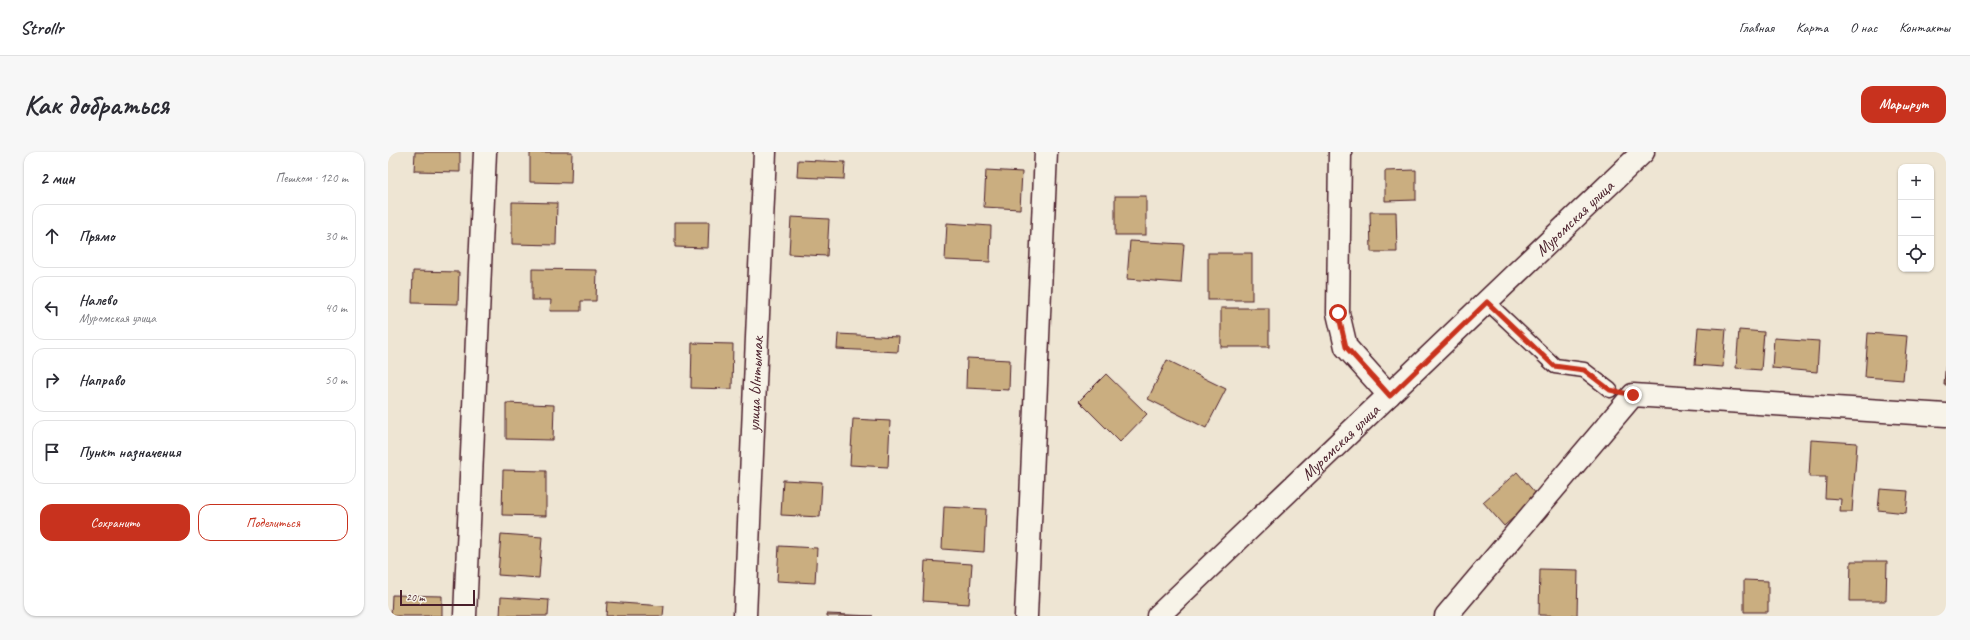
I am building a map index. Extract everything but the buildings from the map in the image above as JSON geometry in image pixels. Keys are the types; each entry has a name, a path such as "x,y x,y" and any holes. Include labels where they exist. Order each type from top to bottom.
{"street":[{"path":"465,616 485,152"},
{"name":"улица Ынтымак","path":"745,616 765,152"},
{"path":"1026,616 1046,152"},
{"path":"1340,152 1338,313 1346,347 1390,396"},
{"name":"Муромская улица","path":"1158,616 1390,396 1643,152"},
{"path":"1446,616 1633,395 1946,415"}],"lane":[{"path":"1487,302 1554,366 1584,370 1610,390 1633,395"},
{"path":"1610,390 1618,413"}],"route":[{"path":"1338,313 1346,347 1390,396 1487,302 1554,366 1584,370 1610,390 1633,395"}]}
